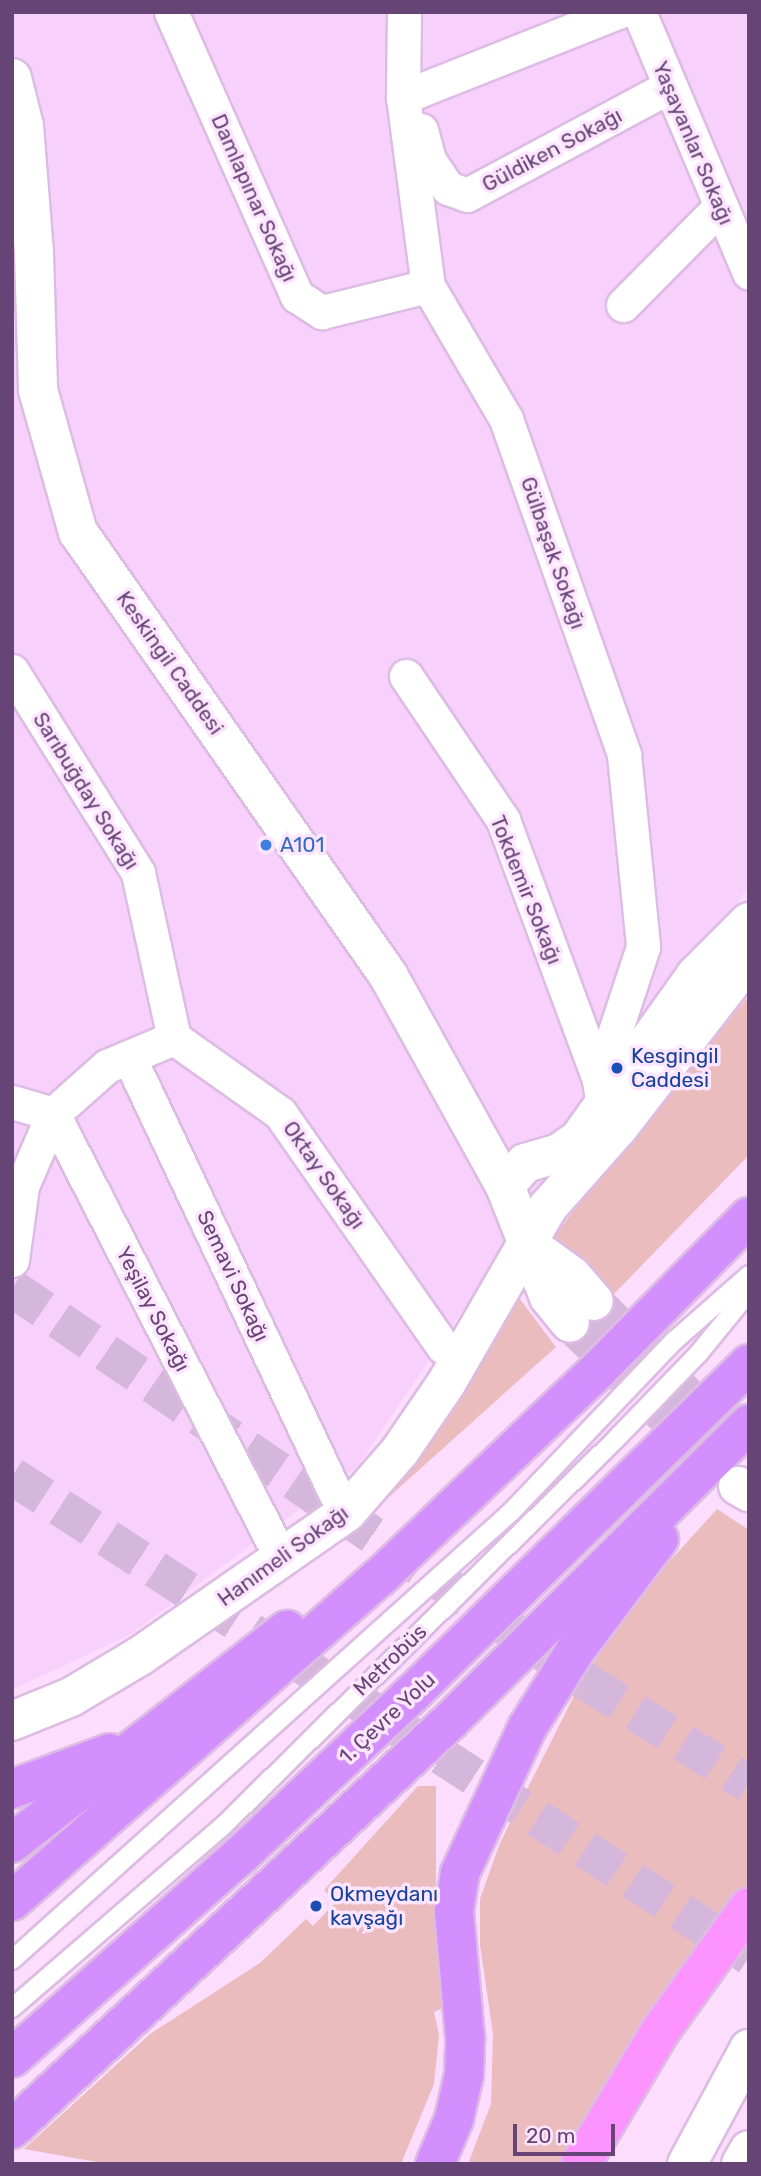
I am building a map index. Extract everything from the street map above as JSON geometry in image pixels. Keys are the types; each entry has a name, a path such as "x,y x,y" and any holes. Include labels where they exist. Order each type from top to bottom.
{"highway":[{"path":"12,1901 379,1578 598,1370 749,1217"},
{"name":"1. Çevre Yolu","path":"12,2058 242,1854 404,1702 749,1364"},
{"path":"12,2129 449,1722 749,1424"},
{"path":"435,2164 454,2119 464,2075 465,2037 454,1911 460,1873 476,1832 527,1728 575,1651 642,1560 749,1441"},
{"path":"12,1843 150,1733 273,1640 379,1578"},
{"path":"12,1789 102,1757 150,1733"}],"main road":[{"name":"Keskingil Caddesi","path":"12,78 24,125 34,253 25,391 78,532 388,975 517,1217 549,1297 582,1312"},
{"path":"749,922 696,975 601,1093 579,1139 559,1153 525,1163 517,1217 548,1207 618,1128 749,959"},
{"name":"Hanımeli Sokağı","path":"12,1721 71,1697 342,1503 407,1407 450,1354 517,1217"},
{"name":"Hanımeli Sokağı","path":"12,1702 79,1668 278,1550"},
{"path":"581,2164 674,2010 749,1907"},
{"path":"687,2164 749,2049"},
{"path":"741,2164 749,2150"}],"street":[{"name":"Damlapınar Sokağı","path":"171,12 297,296 322,312 428,286"},
{"name":"Gülbaşak Sokağı","path":"404,12 408,95 428,286 506,419 624,755 643,947 601,1093"},
{"path":"408,95 618,12"},
{"name":"Yaşayanlar Sokağı","path":"639,12 749,273"},
{"name":"Güldiken Sokağı","path":"408,95 429,160 448,188 467,195 670,86"},
{"path":"623,305 720,207"},
{"name":"Sarıbuğday Sokağı","path":"12,671 138,873 174,1038"},
{"name":"Tokdemir Sokağı","path":"406,676 503,820 601,1093"},
{"path":"12,1260 22,1186 52,1114 107,1066 174,1038"},
{"name":"Oktay Sokağı","path":"174,1038 280,1113 450,1354"},
{"name":"Semavi Sokağı","path":"129,1057 342,1503"},
{"path":"12,1102 52,1114"},
{"name":"Yeşilay Sokağı","path":"52,1114 278,1550"}],"lane":[{"name":"Metrobüs","path":"12,1959 512,1511 674,1341 749,1275"},
{"name":"Metrobüs","path":"12,2008 223,1825 615,1440 699,1353 749,1292"}],"shaded area":[{"path":"12,12 749,12 749,886 357,1467 129,1635 12,1690"},
{"path":"749,996 749,1155 612,1296 554,1237 611,1160"},
{"path":"519,1298 556,1347 332,1548 446,1402"},
{"path":"717,1509 749,1530 749,1890 566,2164 468,2164 491,2104 493,2034 480,1945 480,1899 500,1843 582,1680 640,1594"},
{"path":"418,1786 436,1786 436,1889 448,2006 434,2012 439,2035 434,2084 401,2164 108,2164 24,2149 150,2034 260,1963 306,1919 313,1926 335,1903 324,1890"}],"tunnel":[{"path":"12,1288 587,1682 749,1784"},
{"path":"594,1301 749,1459"},
{"path":"570,1323 736,1485"},
{"path":"12,1476 749,1956"}],"place":[{"name":"A101","path":"266,845"},
{"name":"Kesgingil Caddesi","path":"617,1068"},
{"name":"Okmeydanı kavşağı","path":"316,1906"}]}
